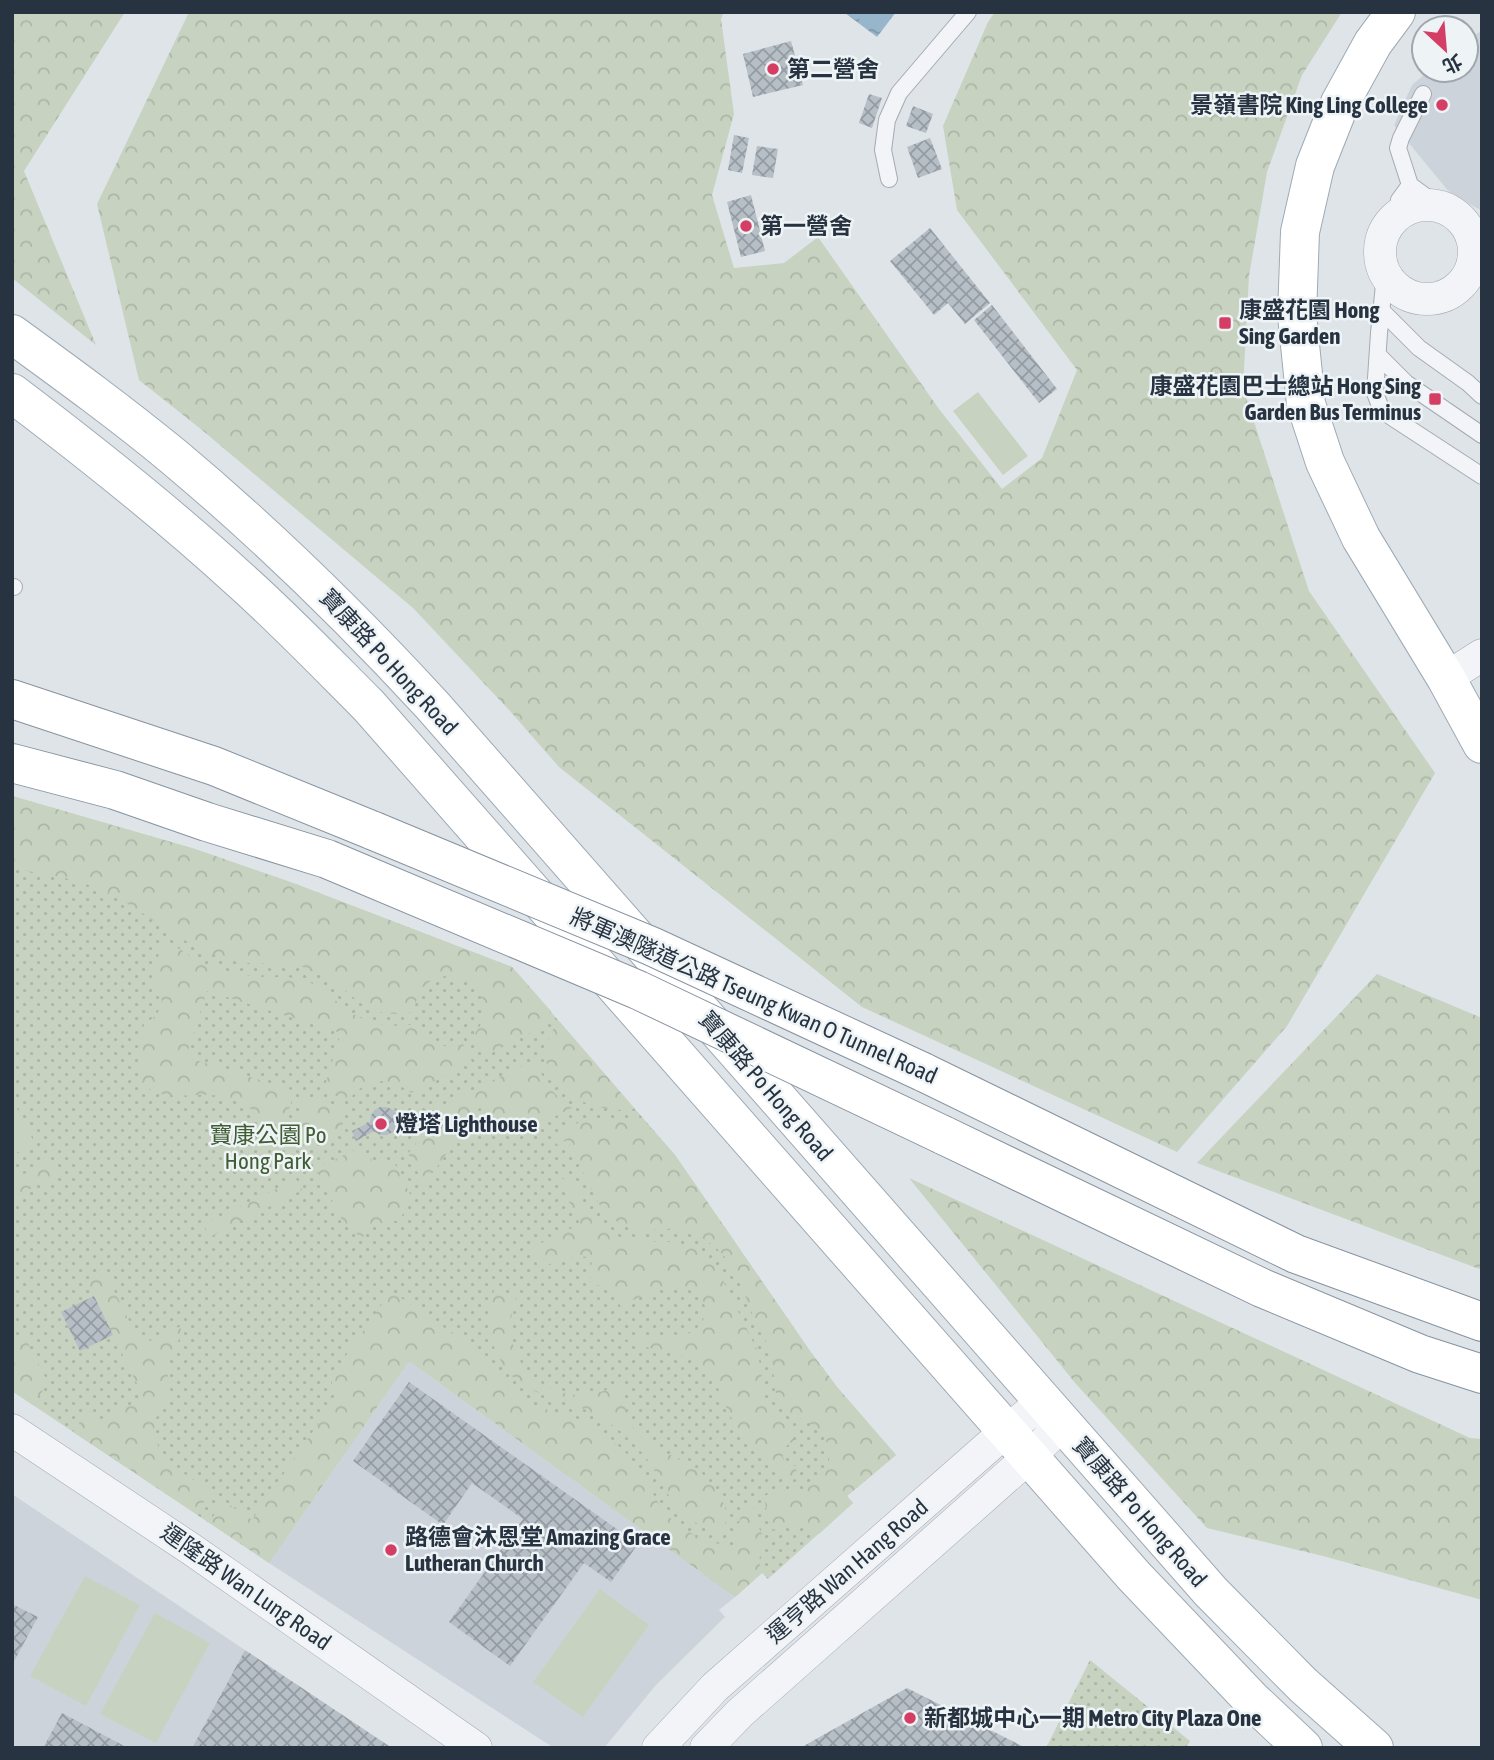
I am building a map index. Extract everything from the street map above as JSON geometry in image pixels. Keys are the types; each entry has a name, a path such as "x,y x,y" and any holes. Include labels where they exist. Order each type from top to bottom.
{"main road":[{"path":"1396,12 1373,43 1340,103 1315,166 1300,232 1297,315 1306,404 1325,462 1361,538 1446,678 1482,744"},
{"name":"寶康路 Po Hong Road","path":"12,334 173,456 342,609 432,705 1211,1592 1303,1685 1374,1748"},
{"name":"寶康路 Po Hong Road","path":"12,393 86,449 240,579 369,706 1134,1576 1252,1700 1303,1748"},
{"name":"將軍澳隧道公路 Tseung Kwan O Tunnel Road","path":"12,699 214,766 651,946 923,1072 1296,1254 1482,1322"},
{"name":"將軍澳隧道公路 Tseung Kwan O Tunnel Road","path":"12,763 115,790 327,859 638,990 1262,1288 1420,1354 1482,1374"}],"street":[{"path":"1407,198 1453,213 1476,235 1475,283 1460,285 1452,292 1435,298 1423,299 1412,297 1396,288 1385,275 1381,259 1381,240 1407,198"},
{"path":"1446,678 1482,655"},
{"name":"運亨路 Wan Hang Road","path":"658,1748 715,1687 1053,1413"},
{"name":"運隆路 Wan Lung Road","path":"12,1430 191,1549 477,1748"},
{"name":"運亨路 Wan Hang Road","path":"706,1748 1017,1444"}],"lane":[{"path":"889,179 883,150 887,120 899,93 968,12"},
{"path":"1407,198 1398,145 1423,94"},
{"path":"1385,275 1375,393 1380,406 1390,416 1482,476"},
{"path":"1382,312 1419,348 1482,396"},
{"path":"1378,355 1406,383 1482,435"}],"shaded area":[{"name":"景嶺書院 King Ling College","path":"1482,30 1482,211 1450,193 1394,125 1413,84 1480,84"},
{"path":"409,1361 735,1597 719,1610 725,1617 656,1685 604,1748 554,1748 269,1563"},
{"path":"12,1494 245,1650 192,1748 12,1748"}],"green space":[{"path":"12,12 125,12 24,171 96,345 12,278"},
{"path":"189,12 724,12 721,19 734,114 712,195 734,268 784,263 818,237 939,409 1002,489 1042,458 1077,370 957,210 943,126 988,22 995,12 1342,12 1302,75 1267,172 1249,276 1243,388 1309,591 1435,773 1287,1026 1177,1152 862,1007 559,767 413,608 139,380 97,204"},
{"path":"978,392 1028,456 1003,475 953,411"},
{"name":"寶康公園 Po Hong Park","path":"12,796 195,849 293,883 512,967 675,1155 810,1351 837,1387 896,1455 847,1496 853,1503 768,1579 762,1573 735,1597 409,1361 269,1563 12,1391"},
{"path":"12,796 195,849 293,883 512,967 551,1011 540,1028 483,1057 473,1036 483,1018 483,1001 475,988 463,979 448,976 433,980 421,991 414,1012 395,1014 369,1008 329,978 304,967 226,959 181,938 99,889 62,877 12,869"},
{"path":"165,944 224,971 309,982 364,1020 398,1026 416,1024 435,1044 463,1044 472,1062 411,1093 394,1084 378,1082 363,1087 349,1100 323,1092 341,1033 207,991 186,1057 295,1091 285,1121 271,1128 245,1105 220,1096 172,1096 154,1092 141,1077 138,1057 144,1024 156,1015 161,1005 161,993 153,981 160,948"},
{"path":"1377,974 1482,1018 1482,1270 1197,1163"},
{"path":"559,1021 635,1109 615,1110 595,1106 577,1099 562,1088 551,1074 546,1058 548,1040"},
{"path":"536,1059 549,1087 572,1108 520,1134 481,1106 424,1185 408,1153 420,1136 423,1115"},
{"path":"304,1096 344,1109 343,1128 305,1147 294,1127"},
{"path":"12,1098 35,1144 12,1155"},
{"path":"588,1118 616,1123 643,1119 675,1155 837,1387 896,1455 847,1496 853,1503 819,1534 797,1524 773,1530 767,1513 764,1496 813,1485 825,1471 829,1454 822,1433 789,1412 779,1401 768,1347 737,1278 727,1260 705,1240 675,1229 633,1229 614,1220 604,1210 567,1140 557,1145 552,1136"},
{"path":"354,1150 372,1160 393,1160 413,1200 398,1221 377,1224 362,1238 344,1224 316,1169"},
{"path":"50,1161 58,1175 12,1198 12,1180"},
{"path":"571,1175 589,1212 613,1234 628,1239 686,1245 716,1266 757,1350 767,1406 775,1417 793,1428 794,1441 785,1447 783,1455 786,1462 796,1466 797,1479 786,1480 769,1457 741,1432 716,1384 703,1368 681,1355 642,1346 622,1338 687,1334 694,1330 704,1319 705,1312 705,1305 697,1294 680,1288 663,1289 621,1307 608,1291 590,1282 592,1257 565,1259 540,1269 529,1249 580,1224 559,1181"},
{"path":"909,1178 1470,1438 1482,1439 1482,1600 1323,1556 1207,1528 1076,1384"},
{"path":"296,1179 302,1190 210,1237 204,1225"},
{"path":"106,1274 141,1345 181,1326 180,1337 170,1357 168,1368 172,1395 161,1406 155,1421 154,1436 164,1460 211,1492 196,1513 73,1432 89,1409 95,1422 144,1398 87,1283"},
{"path":"494,1290 516,1297 511,1335 519,1360 527,1370 546,1386 571,1394 594,1394 620,1383 628,1416 638,1434 656,1449 690,1464 714,1487 726,1510 727,1519 722,1532 707,1528 685,1516 644,1455 619,1430 588,1411 527,1387 511,1375 498,1357 490,1329"},
{"path":"391,1291 484,1355 495,1375 512,1392 532,1405 575,1418 594,1427 612,1440 640,1471 669,1517 682,1528 711,1542 733,1547 741,1517 753,1503 756,1522 765,1540 760,1556 762,1573 735,1597 409,1361 269,1563 209,1522 224,1501 252,1520 331,1405 334,1396 331,1377"},
{"path":"23,1333 48,1383 33,1405 12,1391 12,1338"},
{"path":"85,1576 140,1605 86,1706 30,1676"},
{"path":"600,1589 649,1625 583,1717 533,1682"},
{"path":"155,1613 210,1643 156,1743 100,1714"},
{"path":"1090,1660 1190,1741 1186,1748 1046,1748"}],"water":[{"path":"846,12 896,12 877,37"}],"building":[{"name":"第二營舍","path":"791,41 803,85 753,97 743,54"},
{"path":"869,94 882,98 872,128 859,123"},
{"path":"913,106 933,114 926,133 906,126"},
{"path":"734,135 749,138 742,173 728,170"},
{"path":"930,138 942,169 918,178 907,147"},
{"path":"757,146 778,149 773,178 752,175"},
{"name":"第一營舍","path":"751,195 765,251 741,257 727,202"},
{"path":"930,228 990,303 965,324 948,303 934,315 890,261"},
{"path":"992,305 1057,389 1039,403 974,320"},
{"name":"燈塔 Lighthouse","path":"380,1107 387,1107 397,1114 397,1127 387,1135 374,1131 356,1141 352,1131 370,1122 371,1115"},
{"path":"94,1296 113,1335 80,1351 61,1312"},
{"path":"409,1382 638,1544 611,1582 584,1563 510,1666 449,1622 523,1519 472,1483 443,1525 353,1461"},
{"path":"12,1604 38,1617 12,1665"},
{"path":"245,1650 392,1748 192,1748"},
{"name":"新都城中心一期 Metro City Plaza One","path":"907,1688 1026,1748 800,1748"},
{"path":"62,1713 128,1748 43,1748"}],"place":[{"name":"第二營舍","path":"773,69"},
{"name":"景嶺書院 King Ling College","path":"1442,105"},
{"name":"第一營舍","path":"746,226"},
{"name":"康盛花園 Hong Sing Garden","path":"1225,323"},
{"name":"康盛花園巴士總站 Hong Sing Garden Bus Terminus","path":"1435,399"},
{"name":"燈塔 Lighthouse","path":"381,1124"},
{"name":"路德會沐恩堂 Amazing Grace Lutheran Church","path":"391,1550"},
{"name":"新都城中心一期 Metro City Plaza One","path":"910,1718"}]}
